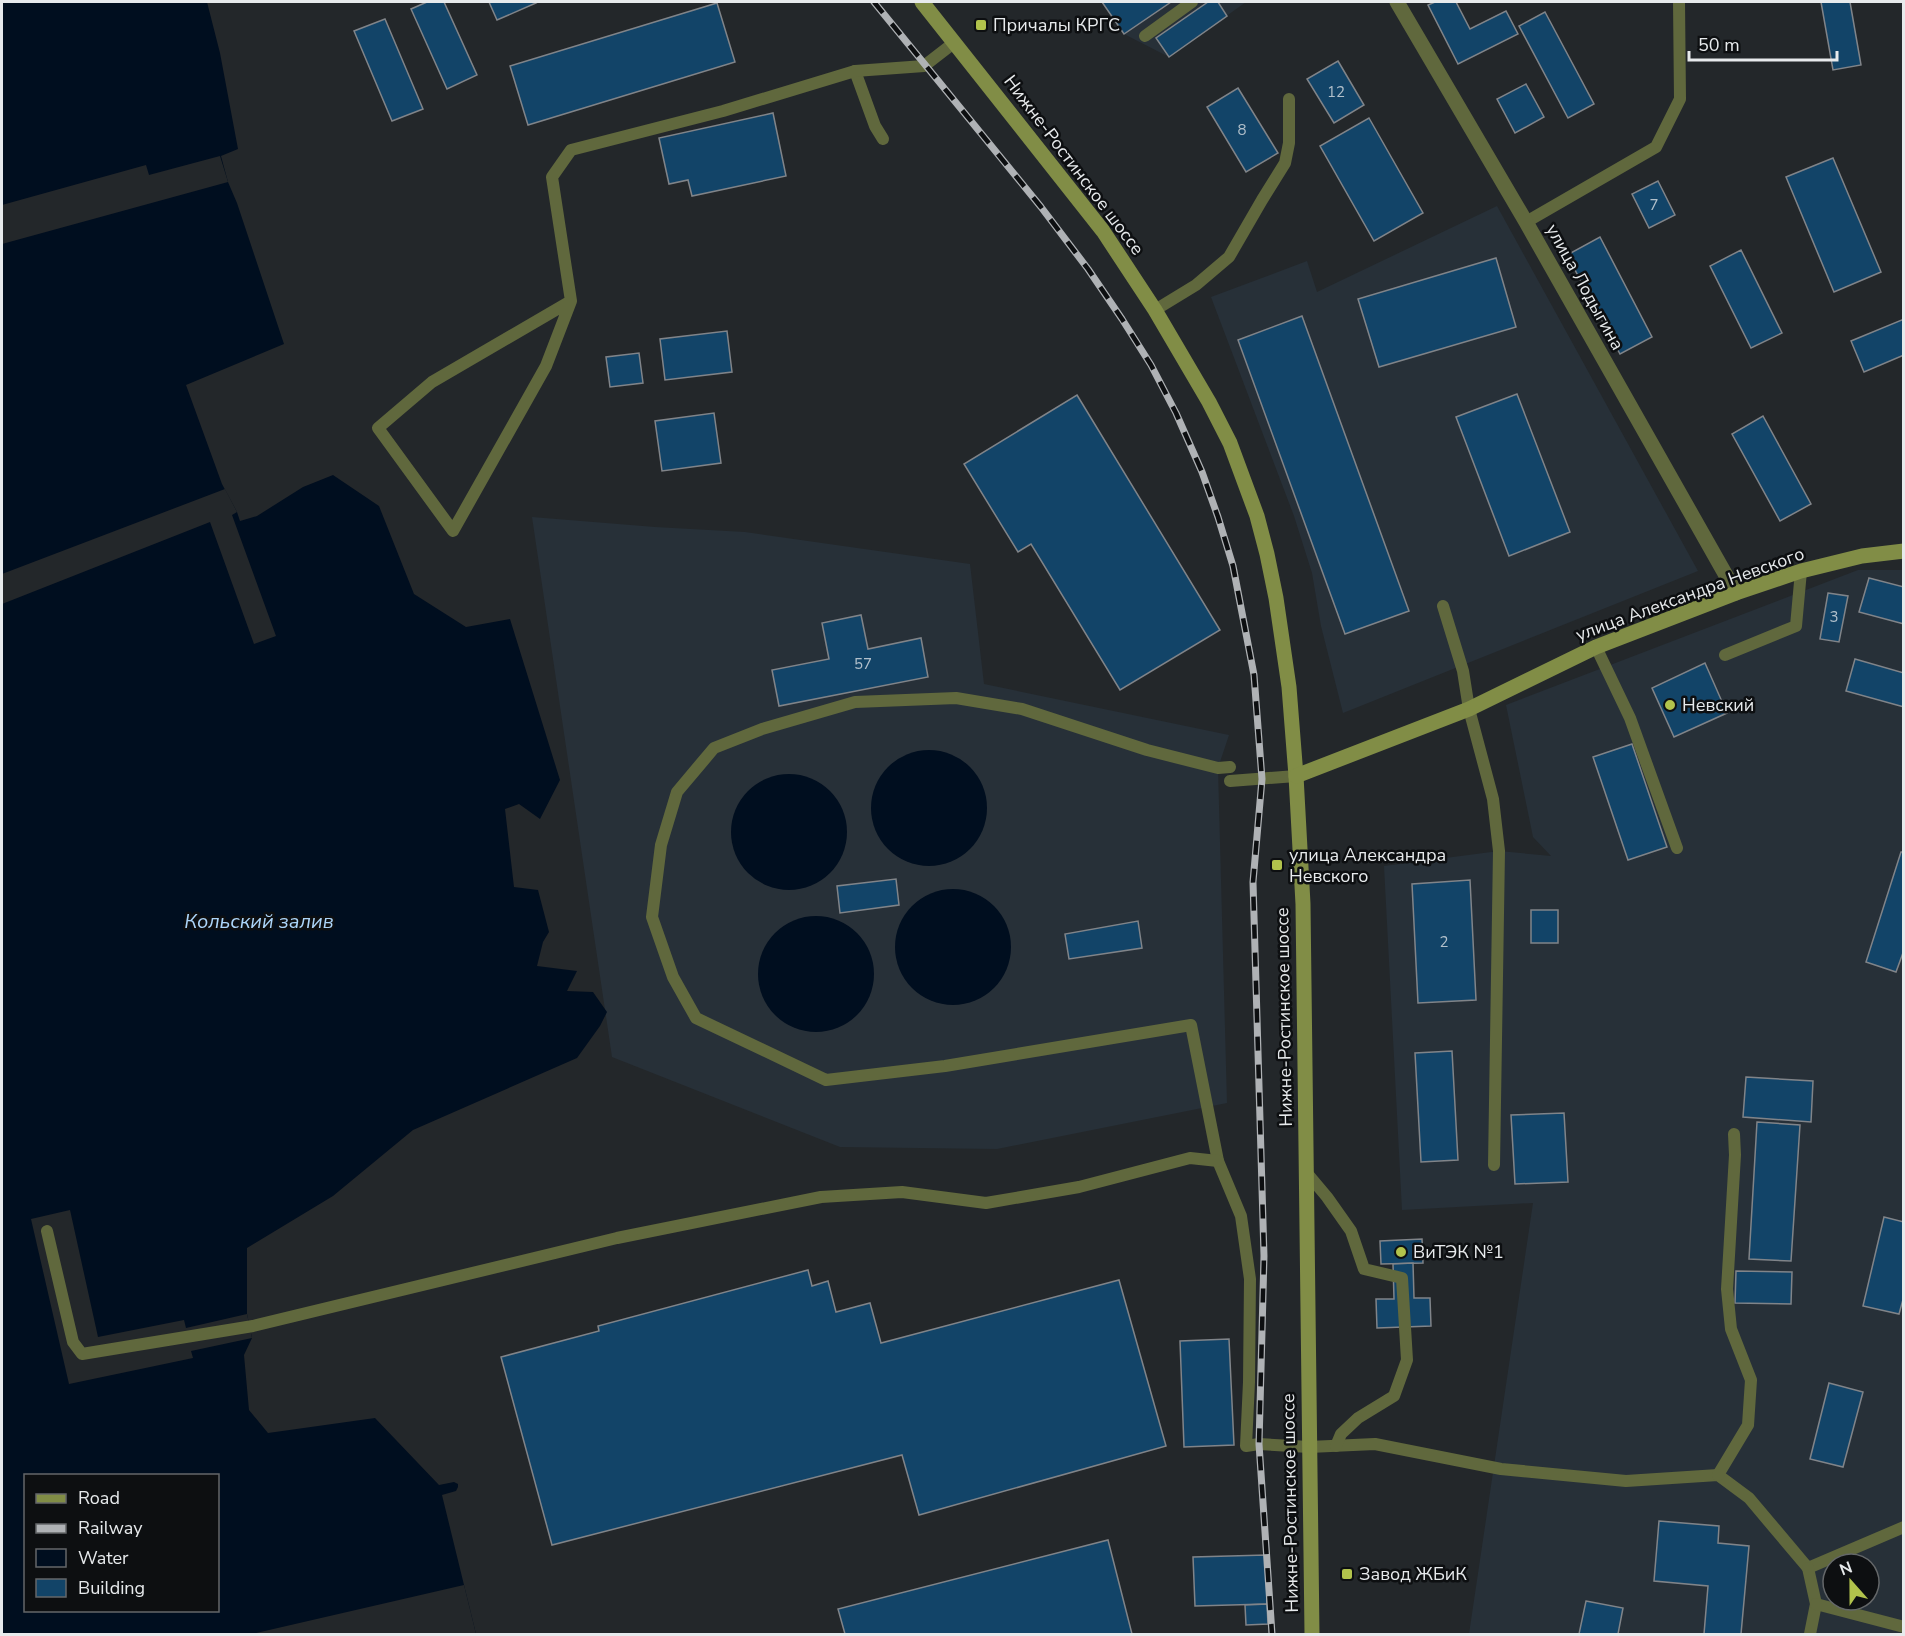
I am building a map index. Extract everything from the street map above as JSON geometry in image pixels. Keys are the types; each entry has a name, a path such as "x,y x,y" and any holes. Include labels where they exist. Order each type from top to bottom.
{"street":[{"name":"Нижне-Ростинское шоссе","path":"922,2 1103,231 1187,362 1230,443 1257,516 1274,587 1289,687 1303,904 1312,1635"},
{"name":"улица Лодыгина","path":"1398,2 1526,222 1736,593"},
{"name":"улица Александра Невского","path":"1296,776 1469,709 1596,647 1736,593 1801,571 1862,556 1904,551"}],"lane":[{"path":"1145,36 1192,2"},
{"path":"1526,222 1656,147 1680,99 1679,2"},
{"path":"571,301 432,382 378,428 453,531 546,366 571,301 552,177 571,150 723,111 855,71 924,66 955,42"},
{"path":"855,71 875,126 883,139"},
{"path":"1155,310 1196,285 1229,257 1286,163 1289,143 1289,99"},
{"path":"1725,655 1796,626 1801,571"},
{"path":"1443,606 1463,672 1469,709 1493,799 1498,851 1494,1165"},
{"path":"1596,647 1630,718 1677,849"},
{"path":"1230,767 1218,768 1147,750 1022,709 956,698 855,702 762,729 714,748 676,792 661,845 652,917 673,977 696,1018 826,1080 945,1066 1191,1025 1218,1161 1240,1216 1250,1279 1246,1446 1260,1444 1309,1447 1375,1444 1501,1469 1626,1480 1718,1475 1749,1498 1808,1568 1816,1604 1810,1635"},
{"path":"1230,781 1296,776"},
{"path":"1718,1475 1748,1425 1751,1380 1731,1329 1727,1289 1735,1155 1734,1134"},
{"path":"47,1231 73,1342 82,1353 253,1326 617,1238 821,1197 902,1192 986,1203 1079,1187 1190,1158 1218,1161"},
{"path":"1306,1172 1351,1231 1364,1269 1402,1278 1407,1360 1394,1396 1358,1418 1341,1434 1336,1446"},
{"path":"1808,1568 1904,1527"},
{"path":"1816,1604 1904,1627"}],"shaded area":[{"path":"1101,2 1246,2 1169,57 1124,34"},
{"path":"1497,206 1698,571 1343,713 1321,626 1312,573 1294,516 1211,297 1307,261 1317,292"},
{"path":"532,517 745,532 970,564 984,684 1229,735 1218,768 1227,1103 997,1149 840,1147 612,1057"},
{"path":"1858,570 1903,570 1903,1634 1469,1634 1533,1203 1402,1210 1384,866 1499,851 1551,856 1533,837 1506,705"}],"water":[{"name":"Кольский залив","path":"2,2 207,2 220,53 238,149 221,156 284,344 186,385 222,484 240,521 257,516 303,487 333,475 379,506 414,594 466,627 510,619 560,780 540,819 519,804 505,809 514,887 538,890 549,932 543,942 537,966 577,971 567,991 593,992 607,1012 600,1026 577,1058 413,1130 333,1196 247,1248 247,1314 252,1338 244,1355 249,1410 268,1433 375,1418 439,1485 454,1482 458,1484 456,1491 442,1495 476,1634 2,1634"},
{"path":"929,750 951,755 970,767 982,786 987,808 982,830 970,849 951,861 929,866 907,861 888,849 876,830 871,808 876,786 888,767 907,755"},
{"path":"789,774 811,779 830,791 842,810 847,832 842,854 830,873 811,885 789,890 767,885 748,873 736,854 731,832 736,810 748,791 767,779"},
{"path":"953,889 975,894 994,906 1006,925 1011,947 1006,969 994,988 975,1000 953,1005 931,1000 912,988 900,969 895,947 900,925 912,906 931,894"},
{"path":"816,916 838,921 857,933 869,952 874,974 869,996 857,1015 838,1027 816,1032 794,1027 775,1015 763,996 758,974 763,952 775,933 794,921"}],"pier":[{"path":"220,156 228,182 2,244 2,205 146,165 149,175"},
{"path":"225,489 237,512 232,515 276,636 254,644 210,522 2,604 2,574"},
{"path":"70,1210 98,1337 184,1320 186,1328 247,1314 252,1338 191,1351 193,1358 69,1384 31,1219"},
{"path":"464,1585 476,1634 252,1634"}],"building":[{"path":"427,2 444,2 477,75 447,89 411,9"},
{"path":"489,2 535,2 536,3 497,20"},
{"path":"1102,2 1171,2 1124,34"},
{"path":"1208,2 1218,2 1227,16 1169,57 1156,38"},
{"path":"1435,2 1456,2 1470,29 1506,11 1518,34 1458,64 1428,5"},
{"path":"1821,2 1850,2 1861,65 1833,70"},
{"path":"717,3 735,62 528,125 510,66"},
{"path":"1545,12 1594,104 1568,118 1519,26"},
{"path":"385,19 423,109 392,121 354,31"},
{"path":"1338,61 1364,105 1334,123 1307,79"},
{"path":"1526,84 1544,117 1515,133 1497,99"},
{"path":"1238,88 1278,153 1246,172 1207,107"},
{"path":"773,113 786,176 692,196 688,180 669,184 659,138"},
{"path":"1369,118 1423,213 1374,241 1320,146"},
{"path":"1833,158 1881,272 1834,292 1786,177"},
{"path":"1658,181 1675,215 1649,228 1632,194"},
{"path":"1600,237 1652,337 1620,354 1567,255"},
{"path":"1741,250 1782,333 1751,348 1710,266"},
{"path":"1496,258 1516,327 1379,367 1358,299"},
{"path":"1302,316 1409,611 1345,634 1238,340"},
{"path":"1904,319 1904,355 1864,372 1851,341"},
{"path":"727,331 732,372 665,380 660,339"},
{"path":"639,353 643,383 610,387 606,357"},
{"path":"1517,394 1570,532 1509,556 1456,417"},
{"path":"1077,395 1220,630 1120,690 1031,544 1018,552 964,464"},
{"path":"714,413 721,463 662,471 655,421"},
{"path":"1763,416 1811,504 1780,521 1732,434"},
{"path":"1869,578 1904,587 1904,624 1859,612"},
{"path":"1828,593 1848,596 1839,642 1820,639"},
{"path":"861,615 868,649 921,638 928,677 779,706 772,670 829,659 822,623"},
{"path":"1855,659 1904,673 1904,707 1846,691"},
{"path":"1705,663 1727,713 1674,737 1652,688"},
{"path":"1632,744 1667,847 1628,860 1593,757"},
{"path":"1901,852 1904,852 1904,950 1896,972 1866,962"},
{"path":"896,879 899,905 840,913 837,886"},
{"path":"1470,880 1476,1000 1418,1003 1412,884"},
{"path":"1531,910 1558,910 1558,943 1531,943"},
{"path":"1138,921 1142,948 1069,959 1065,934"},
{"path":"1452,1051 1458,1160 1421,1162 1415,1053"},
{"path":"1746,1077 1813,1081 1811,1122 1743,1117"},
{"path":"1564,1113 1568,1182 1515,1184 1511,1115"},
{"path":"1757,1122 1800,1125 1791,1261 1749,1259"},
{"path":"1884,1217 1904,1222 1904,1296 1899,1314 1863,1306"},
{"name":"ВиТЭК №1","path":"1422,1239 1423,1263 1381,1264 1380,1241"},
{"path":"1413,1263 1414,1298 1430,1298 1431,1326 1377,1328 1376,1299 1394,1299 1393,1264"},
{"path":"808,1270 812,1286 828,1281 836,1312 870,1303 881,1343 1119,1280 1166,1446 919,1515 902,1455 552,1545 501,1357 599,1331 598,1326"},
{"path":"1736,1271 1792,1272 1791,1304 1735,1303"},
{"path":"1229,1339 1234,1445 1184,1447 1180,1341"},
{"path":"1829,1383 1863,1392 1843,1467 1810,1459"},
{"path":"1659,1521 1719,1526 1718,1543 1749,1546 1741,1634 1704,1634 1708,1586 1654,1581"},
{"path":"1108,1540 1132,1634 845,1634 838,1609"},
{"path":"1266,1555 1267,1604 1195,1606 1193,1557"},
{"path":"1586,1601 1623,1608 1618,1634 1579,1634"},
{"path":"1267,1604 1268,1624 1246,1625 1245,1605"}],"railway":[{"path":"874,2 1041,207 1122,319 1151,365 1176,413 1202,472 1233,566 1254,675 1262,779 1253,882 1264,1256 1259,1444 1272,1634"}],"place":[{"name":"Причалы КРГС","path":"981,25"},
{"name":"Невский","path":"1670,705"},
{"name":"улица Александра Невского","path":"1277,865"},
{"name":"ВиТЭК №1","path":"1401,1252"},
{"name":"Завод ЖБиК","path":"1347,1574"}]}
